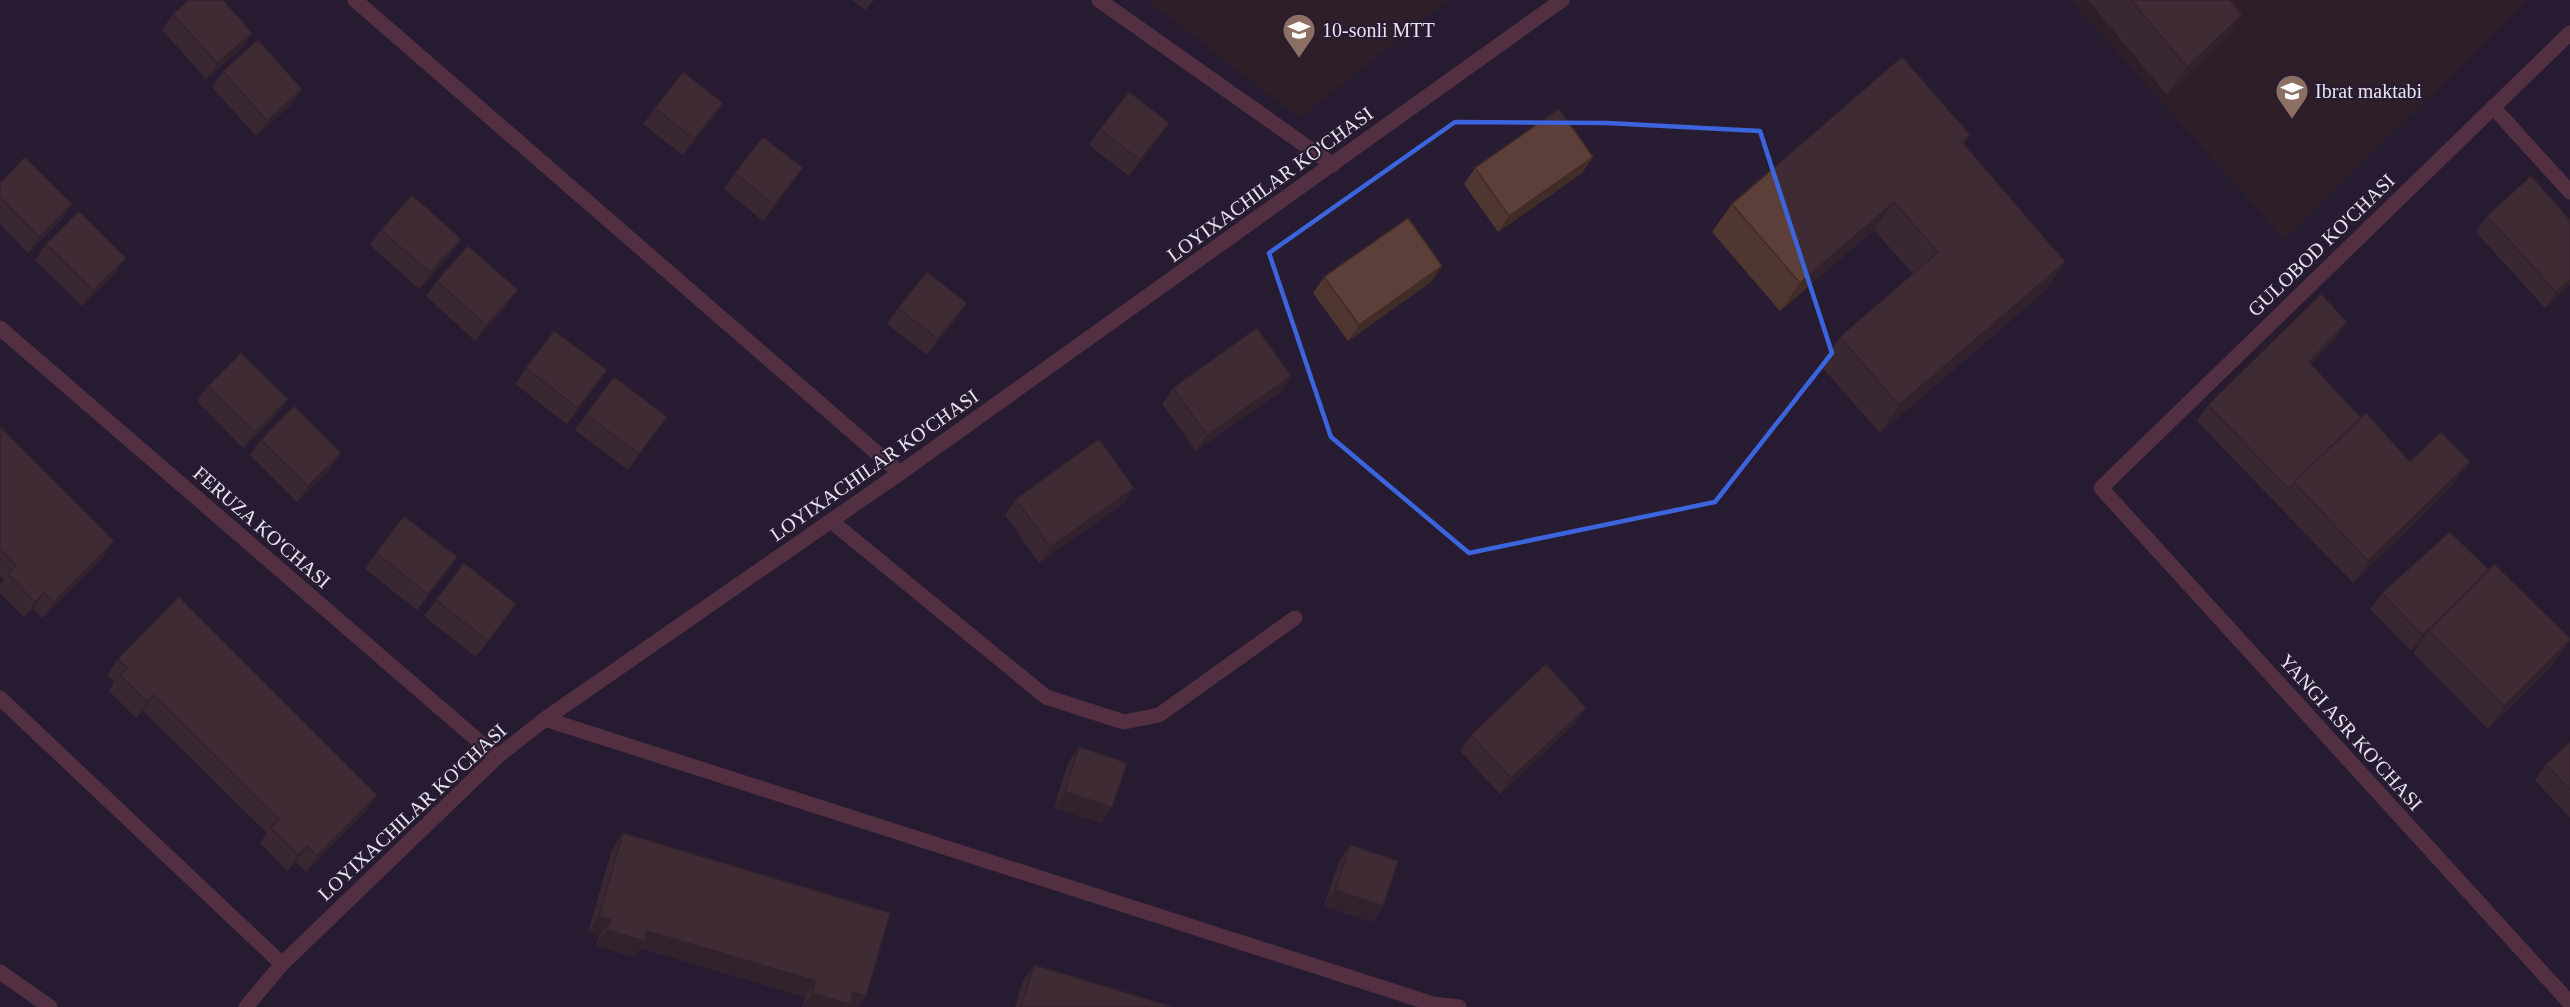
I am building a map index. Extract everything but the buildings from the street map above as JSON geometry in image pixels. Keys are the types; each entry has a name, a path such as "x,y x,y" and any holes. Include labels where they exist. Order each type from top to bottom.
{"street":[{"path":"355,0 900,474"},
{"path":"1099,0 1333,165"},
{"name":"LOYIXACHILAR KO'CHASI","path":"246,1007 282,964 497,758 545,720 900,474 1562,0"},
{"name":"GULOBOD KO'CHASI","path":"2101,488 2570,33"},
{"path":"2493,107 2570,192"},
{"name":"FERUZA KO'CHASI","path":"0,328 497,758"},
{"name":"YANGI ASR KO'CHASI","path":"2101,488 2570,1003"},
{"path":"831,521 1046,697 1124,722 1159,715 1295,618"},
{"path":"0,698 282,964"},
{"path":"545,720 1433,1004 1459,1007"},
{"path":"0,972 50,1007"}],"highlighted area":[{"path":"1455,122 1607,123 1760,131 1832,353 1715,502 1469,553 1331,437 1269,253"}],"shaded area":[{"name":"10-sonli MTT","path":"1147,0 1449,0 1299,118"},
{"name":"Ibrat maktabi","path":"2071,0 2527,0 2285,240"}],"place":[{"name":"10-sonli MTT","path":"1299,59"},
{"name":"Ibrat maktabi","path":"2292,120"}]}
